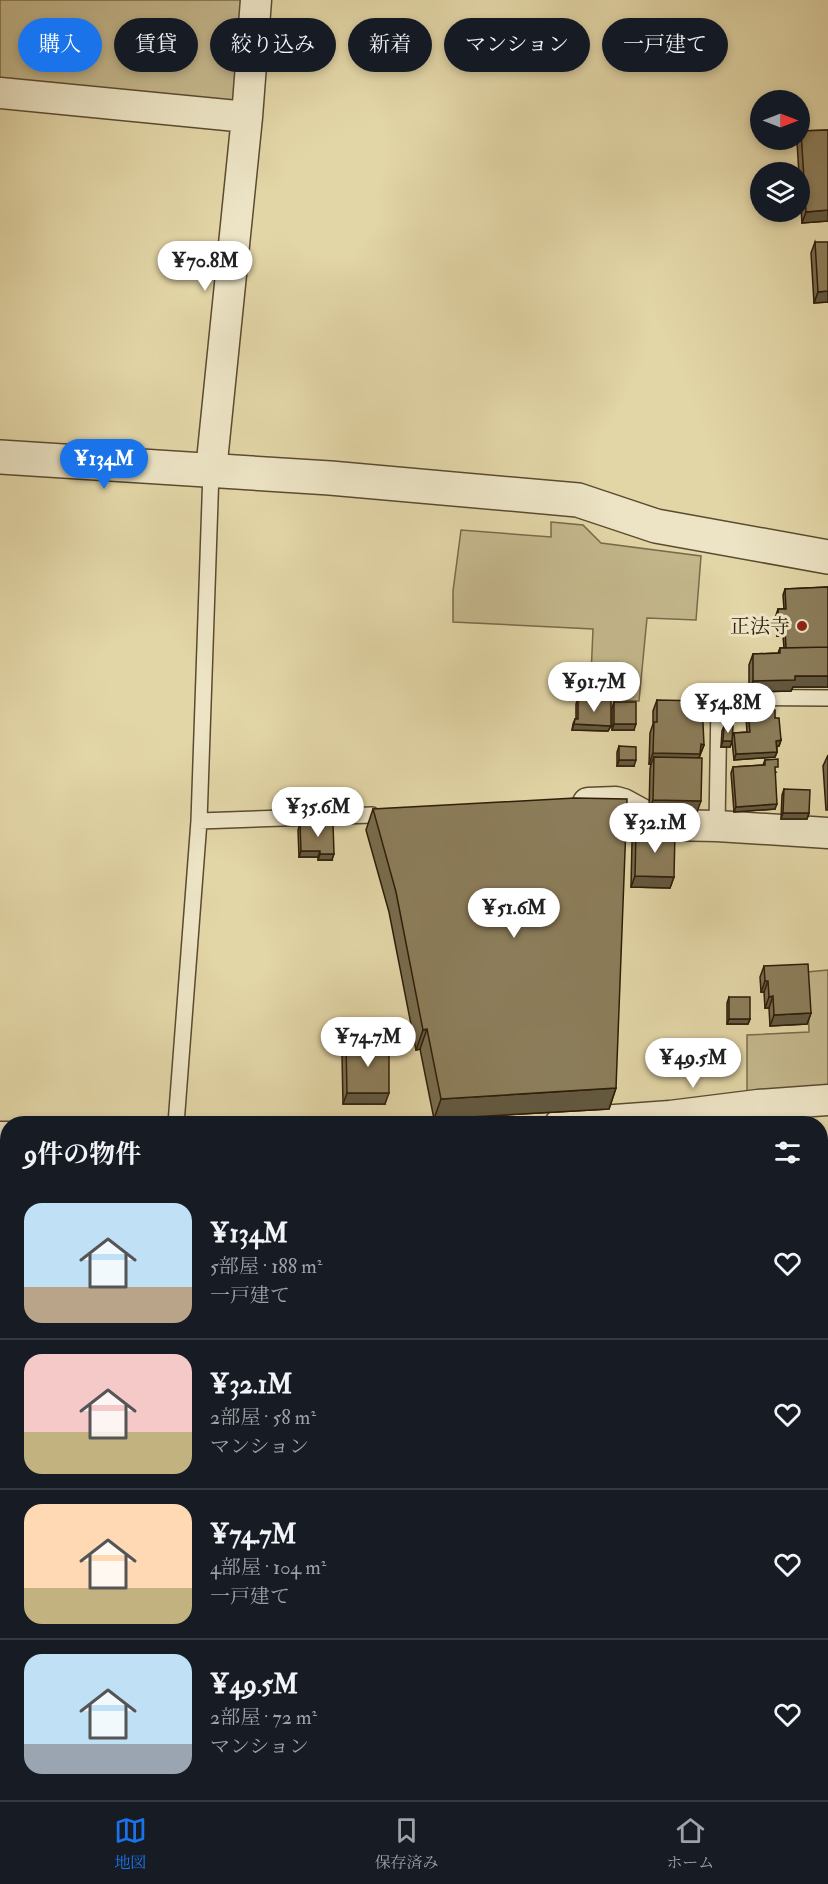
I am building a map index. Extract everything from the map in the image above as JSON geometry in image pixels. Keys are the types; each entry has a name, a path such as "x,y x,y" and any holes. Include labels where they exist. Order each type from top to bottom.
{"street":[{"path":"211,471 247,117 256,0"},
{"path":"0,93 247,117"},
{"path":"0,457 330,478 578,500 656,526 828,556"},
{"path":"561,804 616,802 665,825 828,833"},
{"path":"670,1116 758,1105 828,1100"}],"lane":[{"path":"177,1116 200,820 211,471"},
{"path":"717,826 719,701 722,697 828,698"},
{"path":"200,820 383,814"}],"shaded area":[{"path":"0,0 246,0 244,18 210,18 210,72 240,72 237,104 0,82"},
{"path":"551,522 583,525 601,543 701,556 696,620 647,618 639,701 590,699 593,629 453,622 453,591 461,530 551,537"},
{"path":"828,970 828,1090 747,1095 747,1035 809,1032 807,972"}],"building":[{"path":"828,130 828,210 810,212 810,162 803,162 802,150 810,150 810,131"},
{"path":"815,242 828,242 828,291 818,292"},
{"name":"正法寺","path":"828,587 828,647 786,648 785,631 779,631 778,609 786,609 785,589"},
{"path":"828,647 828,676 795,676 795,680 753,681 753,654 780,653 780,648"},
{"path":"578,699 611,700 611,726 574,724 575,719 578,719"},
{"path":"657,700 702,701 704,745 701,744 700,754 653,753"},
{"path":"614,702 636,702 636,724 614,724"},
{"path":"775,710 775,718 779,718 781,740 776,741 777,752 736,754 734,733 750,732 748,712"},
{"path":"724,726 733,726 732,741 723,741"},
{"path":"619,746 636,747 636,760 619,760"},
{"path":"654,757 702,758 701,801 653,800"},
{"path":"778,759 778,767 775,767 777,804 736,807 733,767 765,765 765,760"},
{"path":"784,789 810,790 809,813 783,813"},
{"path":"575,798 627,799 616,1088 441,1099 427,1029 423,1030 396,892 373,809"},
{"path":"333,823 334,854 301,851 300,824"},
{"path":"636,831 675,832 674,877 635,876"},
{"path":"808,964 811,1013 774,1015 773,996 769,997 764,966"},
{"path":"729,997 750,997 750,1019 729,1019"},
{"path":"346,1044 389,1044 389,1093 347,1093"}],"place":[{"name":"正法寺","path":"802,626"}]}
